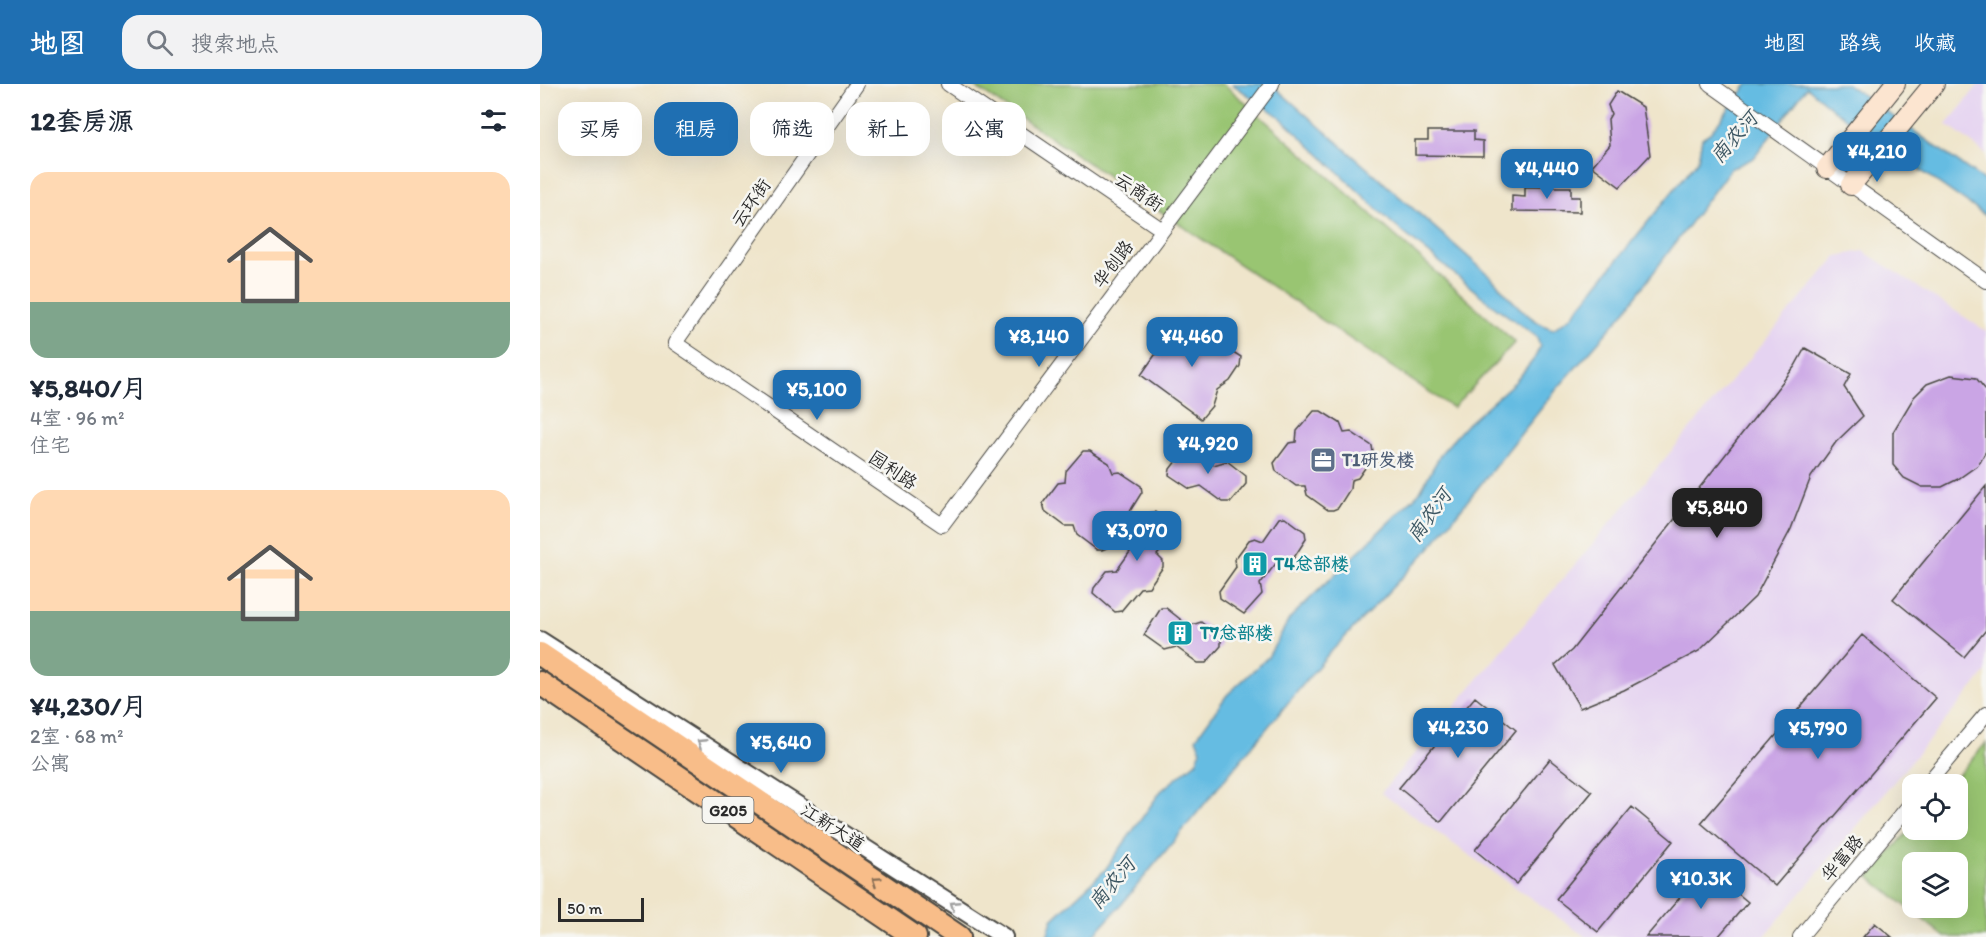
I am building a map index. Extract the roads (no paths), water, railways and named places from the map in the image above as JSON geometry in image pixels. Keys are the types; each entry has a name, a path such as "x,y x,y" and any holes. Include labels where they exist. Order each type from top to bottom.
{"highway":[{"name":"江新大道","path":"540,654 959,937"},
{"name":"G205","path":"540,683 915,937"}],"main road":[{"path":"1851,185 1934,84"},
{"path":"1827,168 1890,89"}],"street":[{"name":"云环街","path":"675,343 857,84"},
{"name":"云商街","path":"948,84 1161,229"},
{"name":"华创路","path":"942,525 1161,229 1272,84"},
{"path":"1710,84 1986,281"},
{"name":"园利路","path":"675,343 942,525"},
{"name":"江新大道","path":"540,640 1004,937"},
{"path":"540,696 895,937"},
{"path":"1936,774 1986,714"},
{"name":"华富路","path":"1800,937 1902,814"}],"water":[{"name":"南农河","path":"1232,84 1271,84 1490,276 1527,314 1553,329 1571,317 1698,160 1702,138 1710,133 1748,84 1847,84 1986,182 1986,216 1834,110 1807,87 1754,158 1730,169 1622,315 1556,390 1429,549 1325,658 1121,905 1092,937 1047,937 1052,920 1105,870 1161,791 1196,762 1201,751 1196,738 1227,695 1268,657 1290,618 1419,493 1442,452 1468,423 1516,381 1534,359 1540,347 1537,337 1490,303 1394,225 1280,117"}],"place":[{"name":"T1研发楼","path":"1323,460"},
{"name":"T4总部楼","path":"1255,564"},
{"name":"T7总部楼","path":"1180,633"}]}
